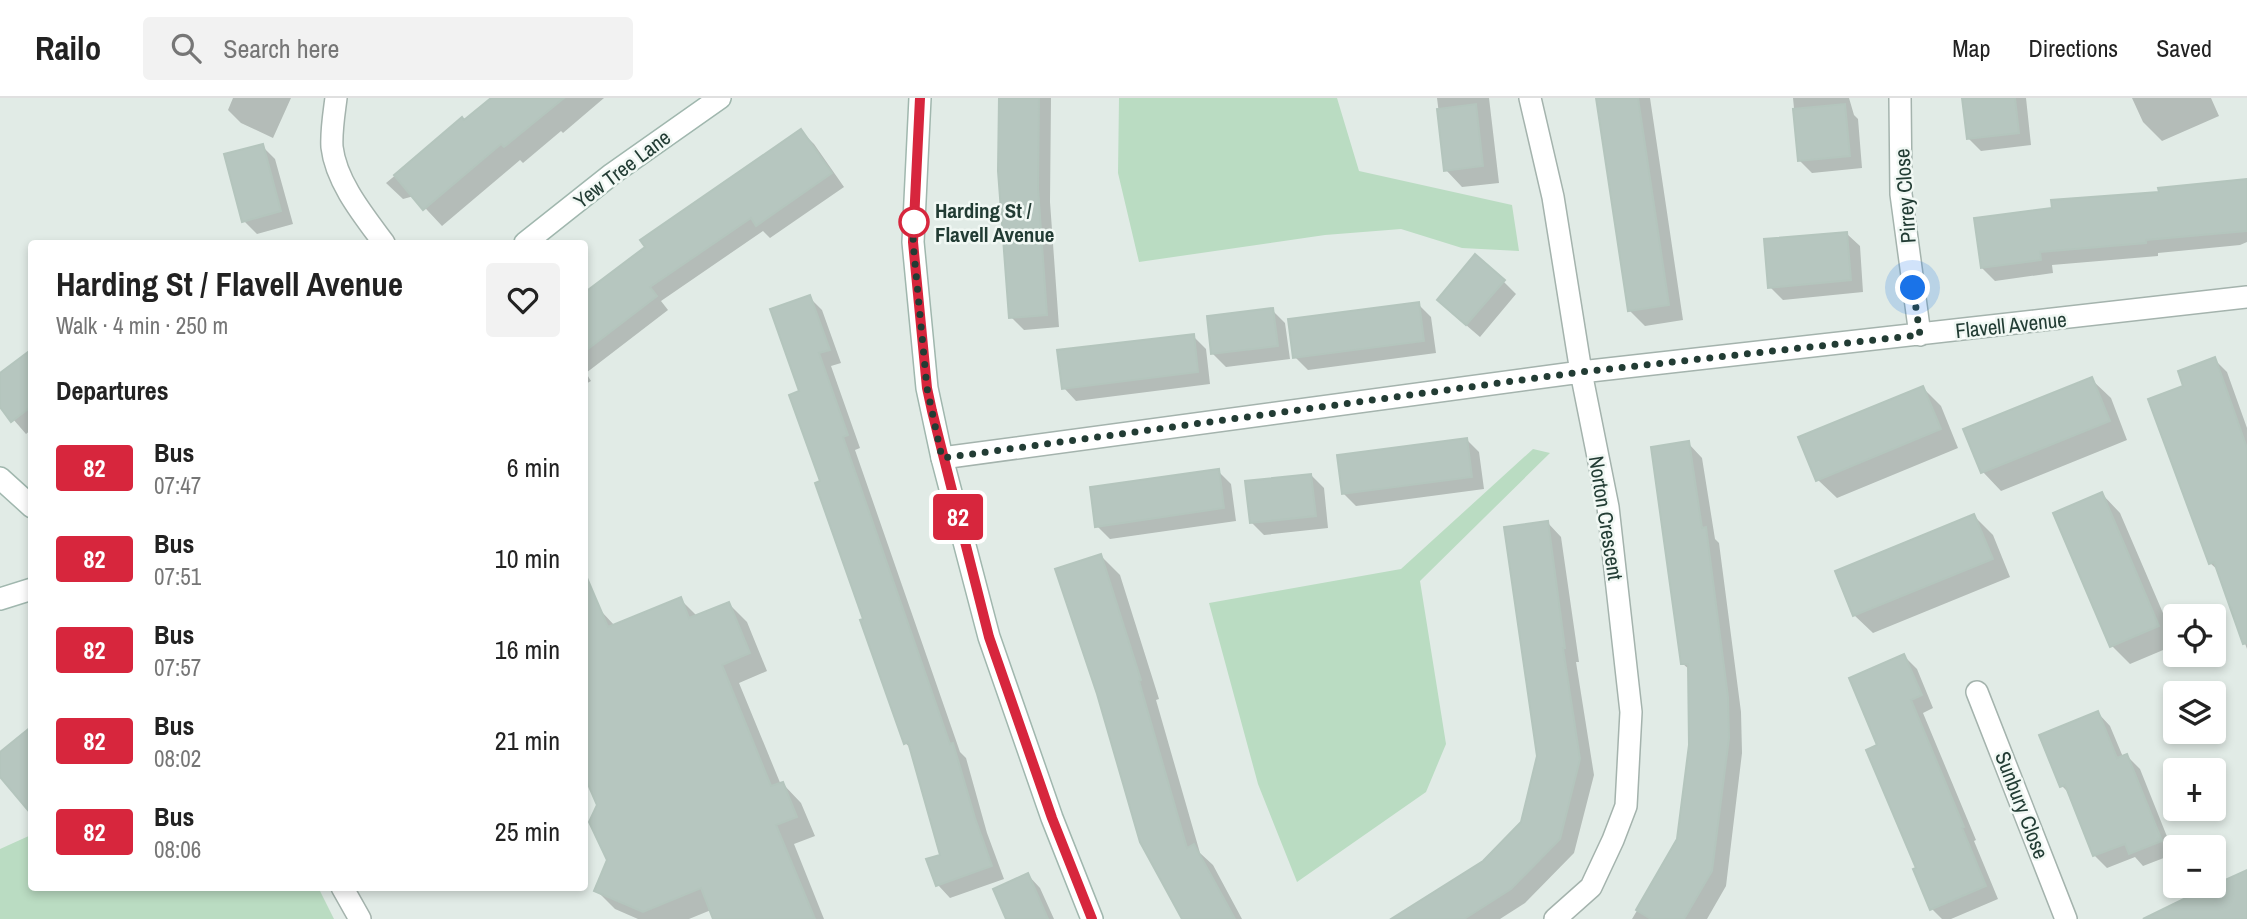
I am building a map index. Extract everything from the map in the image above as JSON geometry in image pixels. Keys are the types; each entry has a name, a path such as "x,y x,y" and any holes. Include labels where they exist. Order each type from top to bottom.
{"street":[{"path":"336,98 332,149 350,193 382,240"},
{"name":"Yew Tree Lane","path":"529,240 612,174 720,98"},
{"path":"920,98 913,242 927,388 942,458 989,637 1052,818 1091,919"},
{"name":"Norton Crescent","path":"1530,98 1553,197 1581,372 1608,507 1631,712 1626,806 1591,887 1555,919"},
{"name":"Pirrey Close","path":"1900,98 1901,194 1920,335"},
{"name":"Flavell Avenue","path":"942,458 1581,372 2246,302"},
{"path":"0,478 28,503"},
{"path":"0,599 28,590"},
{"name":"Sunbury Close","path":"1977,692 2066,919"},
{"path":"344,891 360,919"}],"green space":[{"path":"1119,98 1337,98 1359,171 1512,205 1519,251 1462,248 1401,229 1325,235 1139,262 1118,173"},
{"path":"1533,449 1550,453 1420,581 1446,744 1426,792 1297,882 1258,784 1209,603 1401,569"},
{"path":"28,836 28,891 320,891 334,919 0,919 0,849"}],"building":[{"path":"491,98 564,98 504,147 501,144 423,210 394,175 462,117 464,120"},
{"path":"999,98 1039,98 1038,188 1047,315 1009,318 998,171"},
{"path":"1596,98 1638,98 1669,305 1628,311"},
{"path":"1962,98 2015,98 2019,133 1967,139"},
{"path":"1476,104 1483,166 1444,171 1437,109"},
{"path":"1845,104 1850,156 1798,161 1793,109"},
{"path":"801,129 832,173 756,226 751,218 650,287 657,296 588,349 588,290 645,247 640,240"},
{"path":"263,144 281,211 242,222 224,154"},
{"path":"2247,179 2247,231 2040,252 2041,260 1981,268 1974,218 2052,208 2051,200 2159,192 2158,188"},
{"path":"1847,232 1851,280 1768,288 1764,239"},
{"path":"1475,254 1505,280 1466,325 1437,300"},
{"path":"810,295 830,350 819,353 848,435 843,437 950,744 953,743 992,866 936,886 926,859 940,855 908,742 904,744 815,483 820,481 789,395 799,391 770,309"},
{"path":"1419,302 1424,341 1293,358 1288,319"},
{"path":"1273,308 1278,346 1211,354 1207,316"},
{"path":"1194,334 1198,372 1062,389 1057,350"},
{"path":"28,352 28,409 11,422 0,407 0,373"},
{"path":"2215,357 2247,448 2247,643 2243,644 2214,562 2209,564 2148,399 2183,386 2178,371"},
{"path":"2092,377 2110,421 1981,473 1963,429"},
{"path":"1923,386 1941,429 1816,481 1798,437"},
{"path":"1467,438 1472,477 1342,494 1337,455"},
{"path":"1689,441 1702,528 1706,527 1728,697 1729,738 1712,871 1684,919 1651,919 1636,910 1677,839 1689,745 1688,664 1681,664 1651,447"},
{"path":"1219,469 1224,508 1095,527 1090,487"},
{"path":"1311,474 1316,516 1250,523 1245,481"},
{"path":"2102,492 2159,626 2110,647 2053,513"},
{"path":"1974,514 1993,559 1853,616 1835,571"},
{"path":"1548,521 1580,759 1560,839 1511,889 1464,919 1391,919 1483,861 1521,822 1537,756 1504,527"},
{"path":"1101,554 1141,680 1139,681 1187,848 1194,844 1235,919 1182,919 1140,842 1097,694 1055,569"},
{"path":"588,580 608,627 681,597 689,618 729,602 750,653 722,665 771,786 783,782 797,817 776,825 815,919 713,919 701,888 643,912 594,891 607,860 589,822 597,805 588,784"},
{"path":"1904,654 1922,695 1911,700 1986,886 1930,910 1913,869 1916,868 1866,750 1877,745 1849,678"},
{"path":"2098,711 2117,758 2127,754 2162,841 2129,854 2125,844 2093,856 2065,785 2060,787 2039,735"},
{"path":"28,729 28,810 0,777 0,752"},
{"path":"2247,870 2247,919 2143,919 2186,898 2226,898 2226,880"},
{"path":"1028,873 1048,919 1006,919 993,889"}],"bus line":[{"name":"82","path":"920,98 913,242 927,388 942,458 989,637 1052,818 1092,919"}],"place":[{"name":"Harding St / Flavell Avenue","path":"914,222"}],"route":[{"path":"914,222 914,218 913,242 927,388 942,458 1581,372 1920,335 1913,288"}]}
